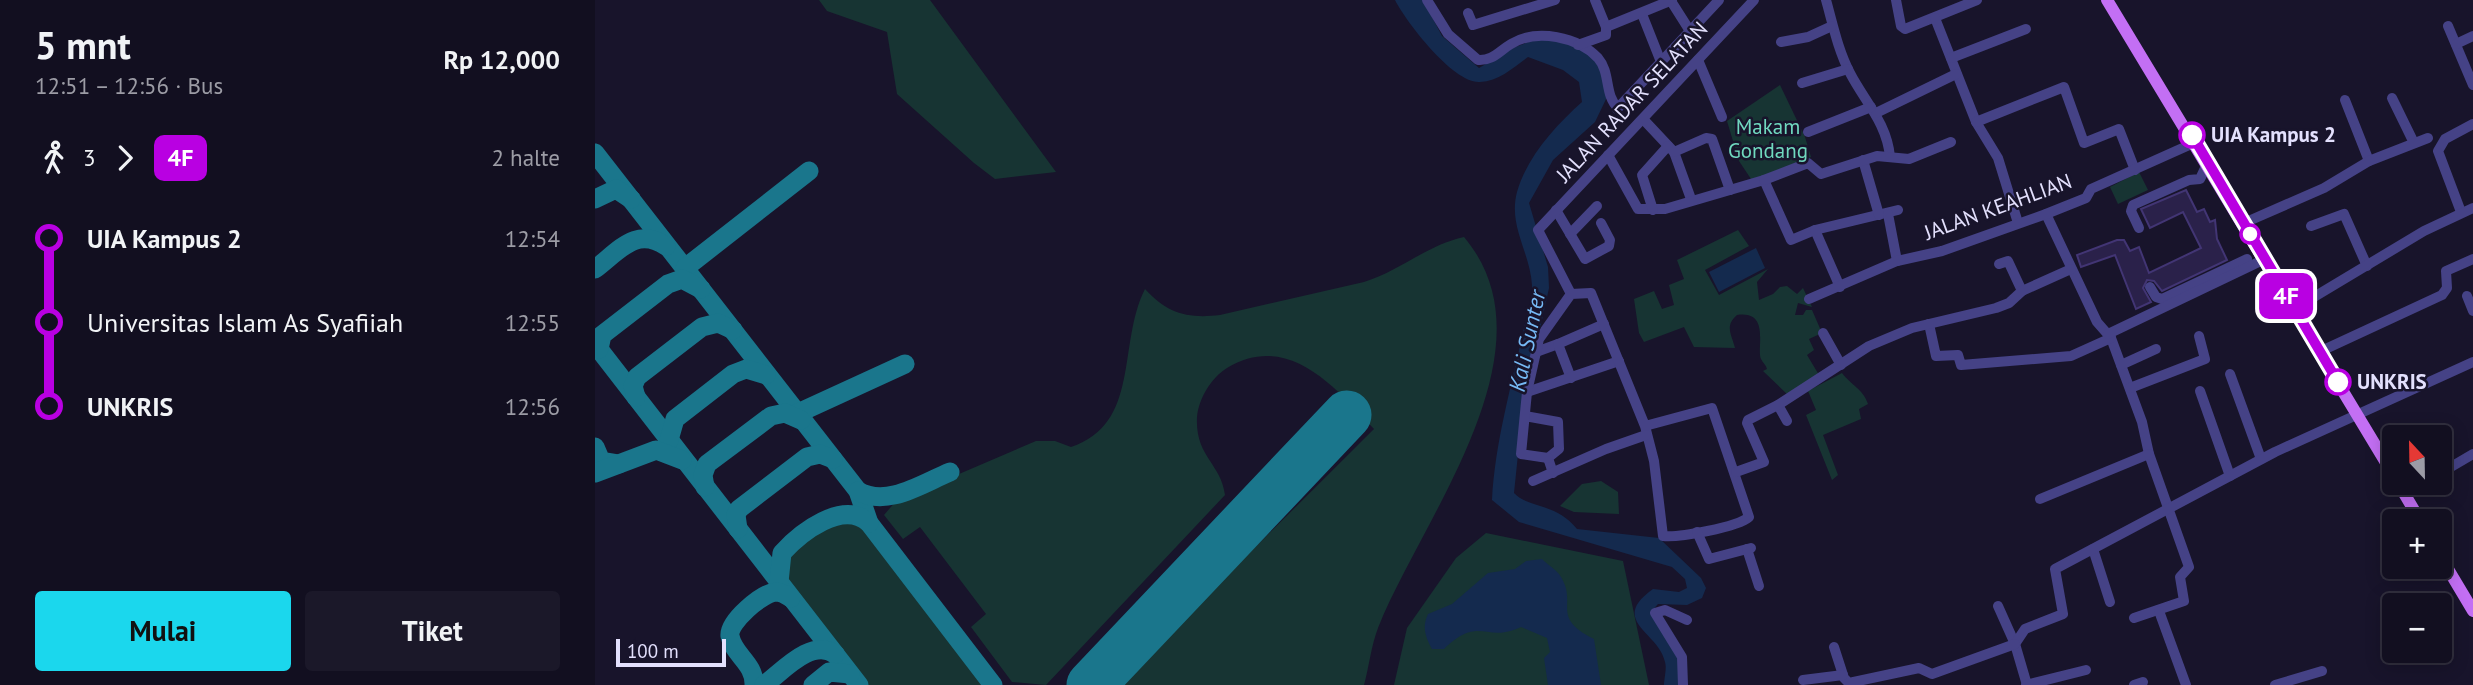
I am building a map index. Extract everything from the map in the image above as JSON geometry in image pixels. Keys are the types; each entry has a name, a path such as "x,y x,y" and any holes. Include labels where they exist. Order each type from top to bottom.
{"main road":[{"path":"2107,0 2196,142 2382,456"},
{"path":"2452,576 2473,611"}],"street":[{"path":"1427,0 1448,34 1478,60 1491,58 1514,42 1546,35 1592,53 1603,64 1612,101 1618,109 1719,0"},
{"path":"1468,13 1473,25 1555,0"},
{"path":"1578,46 1606,35 1606,27 1595,0"},
{"path":"1606,27 1672,0 1690,31"},
{"name":"JALAN RADAR SELATAN","path":"1571,294 1538,230 1754,0"},
{"path":"1826,0 1832,26 1848,69 1886,135 1890,157"},
{"path":"1896,0 1901,26 1905,29 1977,0"},
{"path":"1642,14 1661,62"},
{"path":"1935,18 1976,122 1998,158 2018,223"},
{"path":"1781,42 1808,37 1832,26"},
{"path":"2448,26 2473,85"},
{"path":"1951,58 2026,29"},
{"path":"2456,44 2473,36"},
{"path":"1698,60 1722,117"},
{"path":"1802,83 1848,69"},
{"path":"1808,132 1874,110 1956,74"},
{"path":"1976,122 2064,87 2084,143 2119,130 2135,170"},
{"path":"2392,98 2414,143"},
{"path":"2345,100 2369,161"},
{"path":"1643,119 1672,149 1691,200"},
{"path":"2461,212 2438,151 2445,139 2473,124"},
{"path":"1653,210 1642,175 1672,149 1706,138 1712,139 1730,190"},
{"path":"2244,223 2324,188 2369,161 2428,138"},
{"path":"1608,155 1636,208 1653,210 1764,180 1808,163 1821,174 1877,156 1909,159 1951,142"},
{"name":"JALAN KEAHLIAN","path":"1809,299 1897,261 1942,251 2046,214 2085,198 2091,189 2196,142"},
{"path":"1863,160 1897,261"},
{"path":"2139,228 2131,211 2133,205 2189,180 2200,179 2208,162"},
{"path":"1764,180 1791,240 1815,230 1898,210"},
{"path":"1570,234 1597,206"},
{"path":"2294,309 2461,212 2473,208"},
{"path":"1556,210 1582,257 1589,259 1610,243 1601,223"},
{"path":"2046,214 2097,322 2109,336 2123,369 2142,422 2167,512 2189,569 2180,574 2184,601 2134,618"},
{"path":"2311,226 2344,214 2367,266"},
{"path":"1815,230 1840,287"},
{"path":"2150,287 2155,297 2162,299 2247,259"},
{"path":"1929,324 1936,356 1958,355 1961,365 2070,356 2265,259"},
{"path":"2319,352 2442,295 2447,288 2447,271 2473,259"},
{"path":"1999,264 2008,261 2022,291"},
{"path":"1736,471 1764,462 1748,420 1778,405 1869,346 1912,328 1996,308 2009,303 2022,291 2071,269"},
{"path":"1525,416 1557,422 1559,449 1548,458 1521,454 1527,392 1536,352 1542,334 1571,294 1591,292 1646,431 1654,461 1663,536 1697,532 1742,522 1749,517 1736,471 1712,408 1646,431 1533,481"},
{"path":"2467,296 2473,311"},
{"path":"1536,352 1604,324"},
{"path":"1823,333 1841,365"},
{"path":"2130,388 2205,359 2199,336"},
{"path":"1558,344 1571,378"},
{"path":"2123,369 2156,349"},
{"path":"1527,392 1619,361"},
{"path":"1834,647 1843,675 1849,683 1919,668 1929,675 2015,644 2025,629 2063,614 2053,571 2261,459 2473,362"},
{"path":"2230,374 2261,459"},
{"path":"2200,391 2230,476"},
{"path":"1778,405 1787,421"},
{"path":"2040,499 2149,454"},
{"path":"2452,466 2473,454"},
{"path":"1548,458 1553,472"},
{"path":"1697,532 1709,559 1749,549 1759,586"},
{"path":"2093,549 2110,602"},
{"path":"1998,606 2015,644 2027,685 2085,670"},
{"path":"1683,685 1682,657 1655,613 1665,610 1687,620"},
{"path":"2159,611 2186,685"},
{"path":"2275,685 2322,671"},
{"path":"1936,673 1938,685"},
{"path":"1803,680 1843,675"}],"green space":[{"path":"819,0 930,0 1056,172 995,179 897,94 887,32 827,11"},
{"name":"Makam Gondang","path":"1780,85 1805,137 1811,157 1753,182 1739,161 1727,121"},
{"path":"2139,172 2148,190 2118,204 2110,187"},
{"path":"1738,230 1749,246 1705,270 1719,295 1768,269 1757,282 1759,300 1773,294 1780,287 1787,286 1797,294 1803,288 1812,307 1798,303 1795,315 1803,315 1806,310 1812,310 1822,333 1809,339 1814,350 1807,355 1819,375 1788,395 1763,371 1767,369 1760,354 1760,331 1754,318 1748,315 1737,315 1731,323 1730,331 1735,348 1694,347 1684,327 1644,342 1639,333 1634,299 1654,291 1662,309 1674,305 1669,285 1684,279 1677,260"},
{"path":"1464,237 1489,281 1497,330 1490,381 1473,434 1378,628 1364,685 1117,685 1374,429 1326,381 1290,360 1270,356 1249,358 1227,368 1211,383 1198,410 1197,431 1204,451 1223,484 1225,495 1046,685 1012,682 971,627 986,614 920,527 903,539 884,515 896,501 1036,441 1055,441 1071,447 1093,436 1108,420 1118,401 1131,334 1145,289 1161,304 1178,312 1197,316 1220,315 1364,282 1438,246"},
{"path":"1842,373 1860,391 1868,404 1859,409 1861,419 1823,435 1838,475 1832,480 1806,415 1816,410 1808,391"},
{"path":"1601,481 1618,492 1619,514 1574,512 1560,506 1582,484"},
{"path":"840,514 863,518 992,685 859,685 779,582 779,563 788,547"},
{"path":"1486,533 1623,561 1649,685 1394,685 1407,628 1456,558"}],"water":[{"name":"Kali Sunter","path":"1395,0 1423,0 1442,36 1479,68 1513,48 1547,35 1588,52 1604,71 1608,95 1595,122 1553,160 1529,203 1548,267 1549,288 1523,406 1514,493 1527,502 1560,514 1577,529 1659,538 1701,578 1706,588 1702,598 1687,605 1658,604 1651,612 1680,653 1680,685 1664,685 1665,662 1661,652 1635,618 1635,610 1640,600 1653,589 1679,592 1687,588 1685,579 1672,567 1519,522 1492,500 1500,437 1532,291 1515,216 1517,192 1535,154 1582,102 1579,82 1563,70 1528,57 1493,79 1480,82 1469,80 1457,73 1432,50"},
{"path":"1756,248 1765,268 1719,292 1709,272"},
{"path":"1542,559 1559,574 1565,584 1568,616 1572,623 1594,639 1601,685 1548,685 1544,658 1550,652 1547,638 1521,627 1499,633 1466,633 1444,649 1432,649 1425,632 1428,614 1452,604 1488,573 1515,569 1526,561"}],"building":[{"path":"2186,190 2197,212 2204,209 2210,222 2215,220 2217,239 2227,260 2162,291 2154,281 2147,280 2143,288 2151,302 2136,309 2115,255 2081,267 2077,255 2117,240 2124,240 2130,251 2139,247 2149,273 2201,248 2183,212 2150,228 2141,209"}],"taxiway":[{"path":"595,153 858,491 869,523 993,685"},
{"path":"685,268 809,171"},
{"path":"595,199 616,189 631,199"},
{"path":"595,269 628,243 637,240 646,239 666,246"},
{"path":"599,349 602,335 668,284 682,279 701,289"},
{"path":"636,397 633,386 637,377 702,327 718,323 733,330"},
{"path":"595,344 859,685"},
{"path":"796,414 905,364"},
{"path":"669,440 675,419 733,374 746,369 766,375"},
{"path":"705,487 703,475 707,464 771,416 785,413 801,420"},
{"path":"595,447 601,461 619,464"},
{"path":"595,473 656,450 682,460"},
{"path":"738,529 736,515 739,509 807,457 820,454 833,459"},
{"path":"858,491 869,496 893,495 950,472"},
{"path":"779,582 782,553 811,528 835,517 847,515 859,517 869,523"},
{"path":"754,685 748,665 732,643 731,630 740,616 763,597 776,592 791,598"},
{"path":"764,685 807,653 826,650 835,654"},
{"path":"813,685 829,672 850,674"}],"runway":[{"path":"1091,685 1347,415"}],"bus line":[{"name":"4F","path":"2192,135 2338,382"}],"place":[{"name":"UIA Kampus 2","path":"2192,135"},
{"name":"UNKRIS","path":"2338,382"}]}
